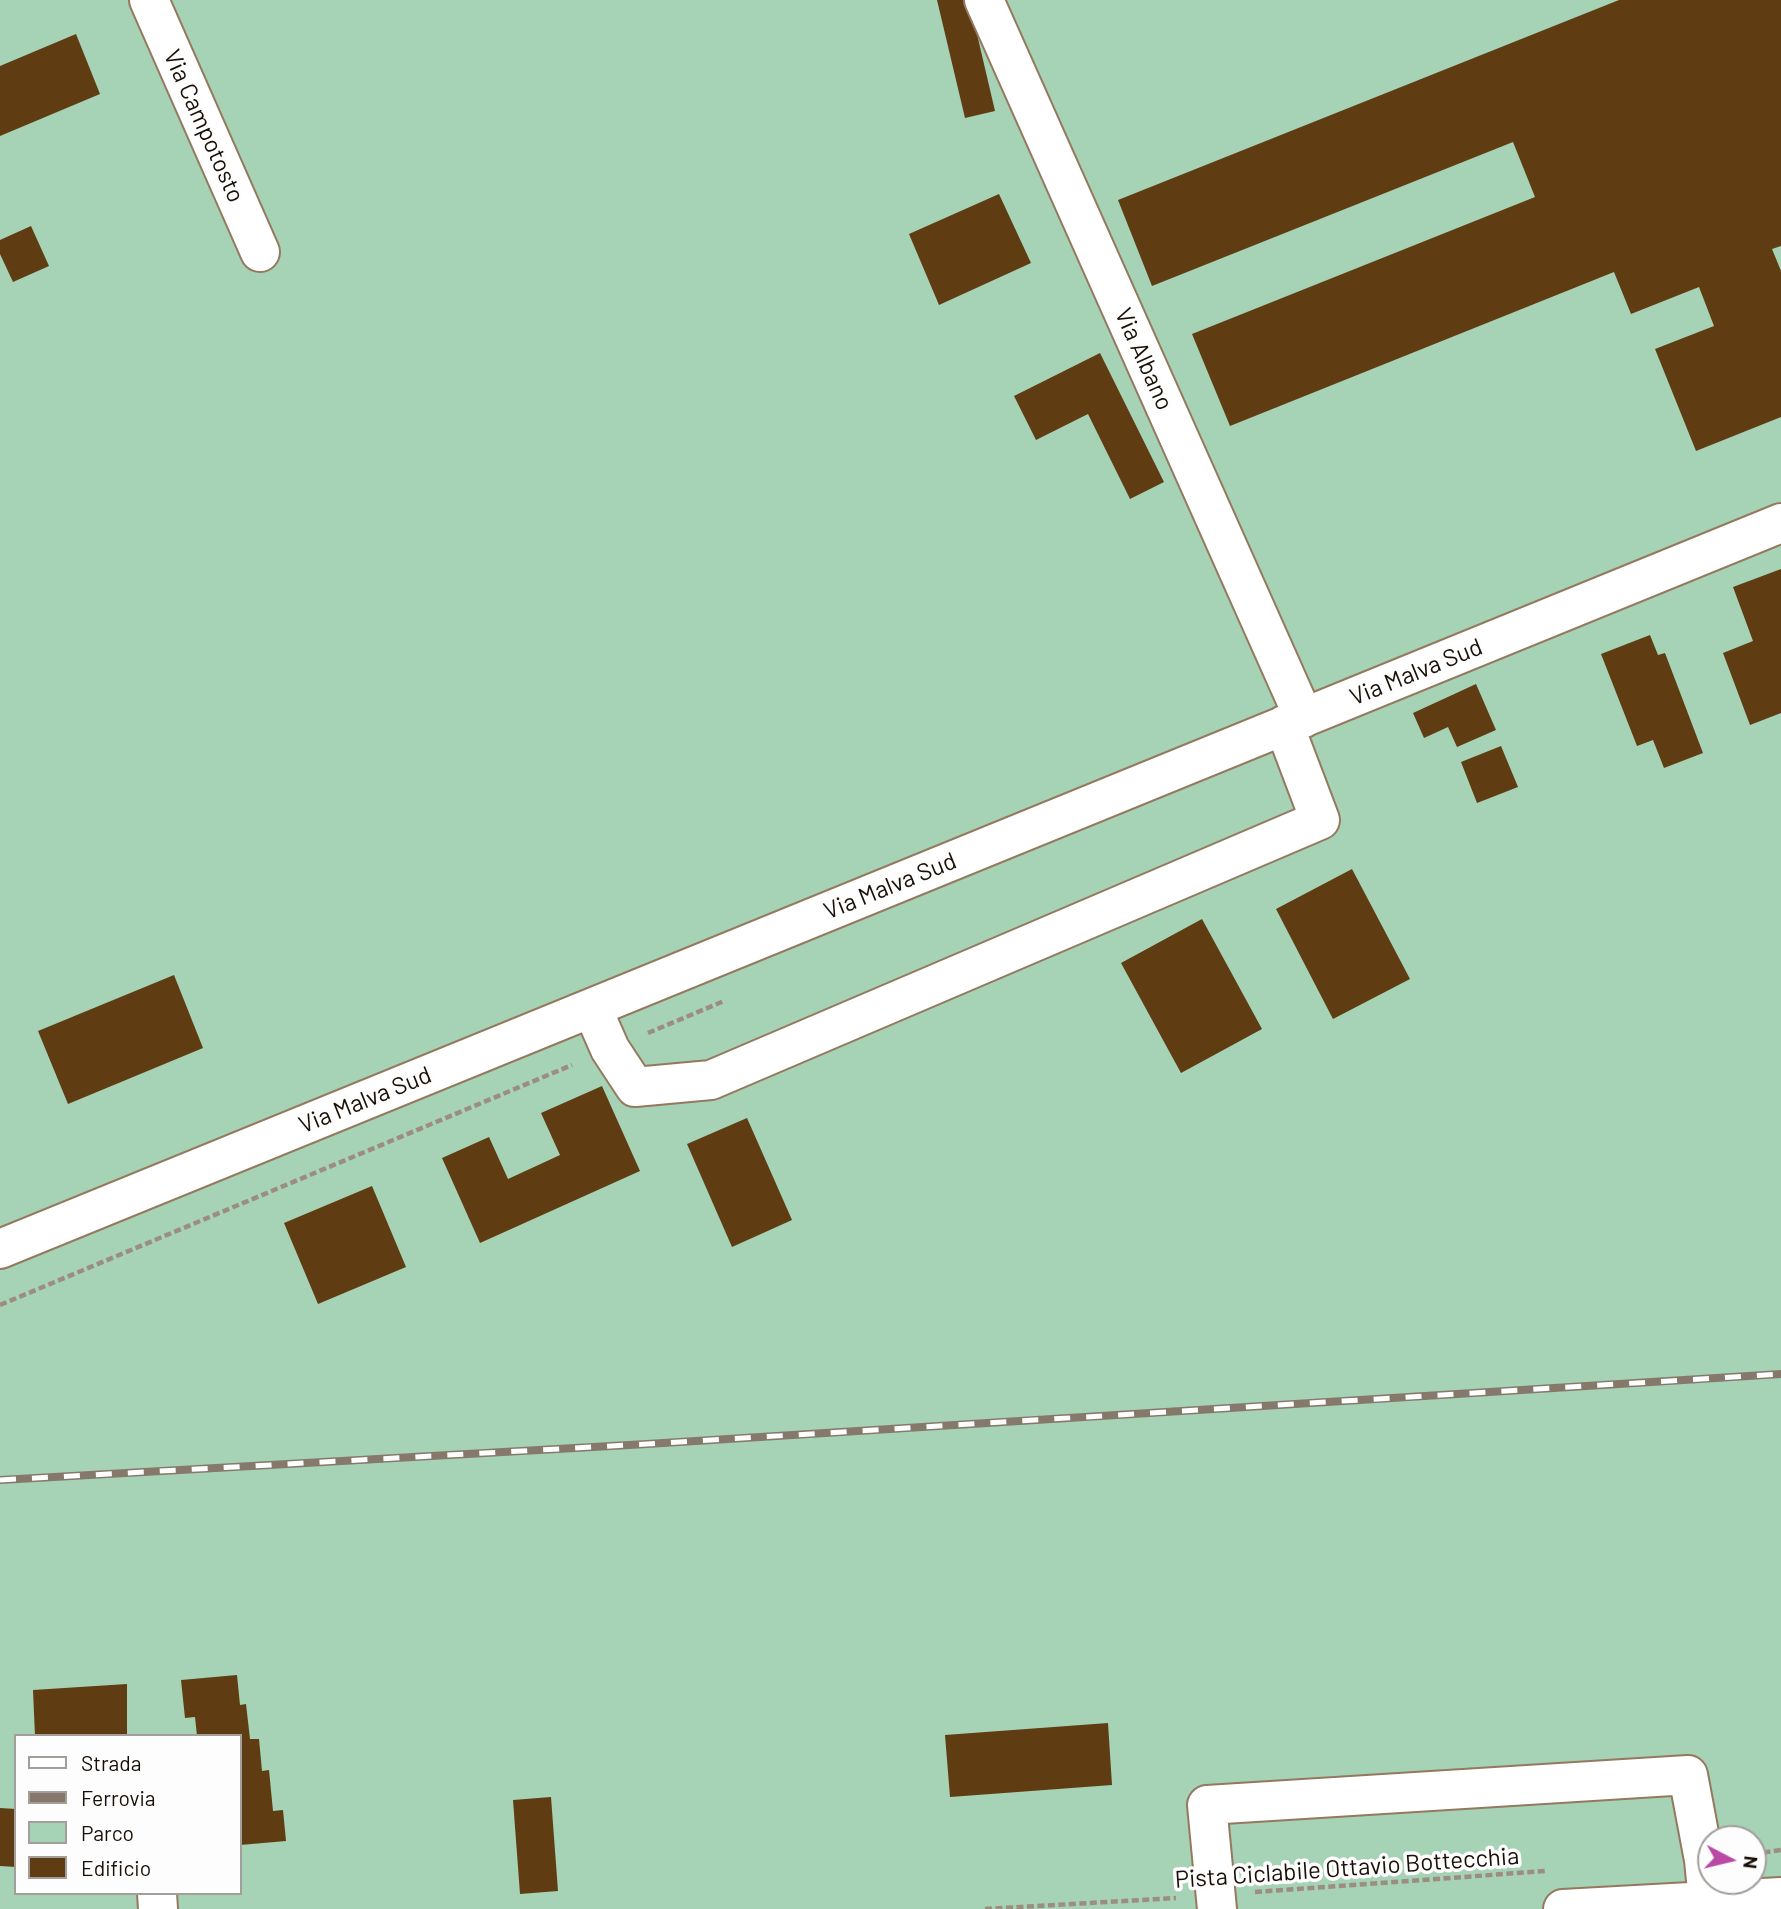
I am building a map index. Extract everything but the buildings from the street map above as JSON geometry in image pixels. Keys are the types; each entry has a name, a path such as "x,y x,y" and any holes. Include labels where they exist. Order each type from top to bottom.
{"street":[{"name":"Via Campotosto","path":"149,0 260,252"},
{"name":"Via Albano","path":"592,1008 610,1049 635,1087 711,1080 1320,820 1294,722 984,0"},
{"name":"Via Malva Sud","path":"0,1249 1781,523"},
{"path":"1217,1902 1207,1805 1688,1775 1704,1860 1707,1901"},
{"path":"1563,1909 1781,1897"}],"path":[{"name":"Pista Ciclabile Ottavio Bottecchia","path":"985,1909 1217,1902 1553,1871"}],"green space":[{"path":"0,0 1781,0 1781,1909 0,1909"}],"railway":[{"path":"0,1480 647,1444 1781,1374"}]}
